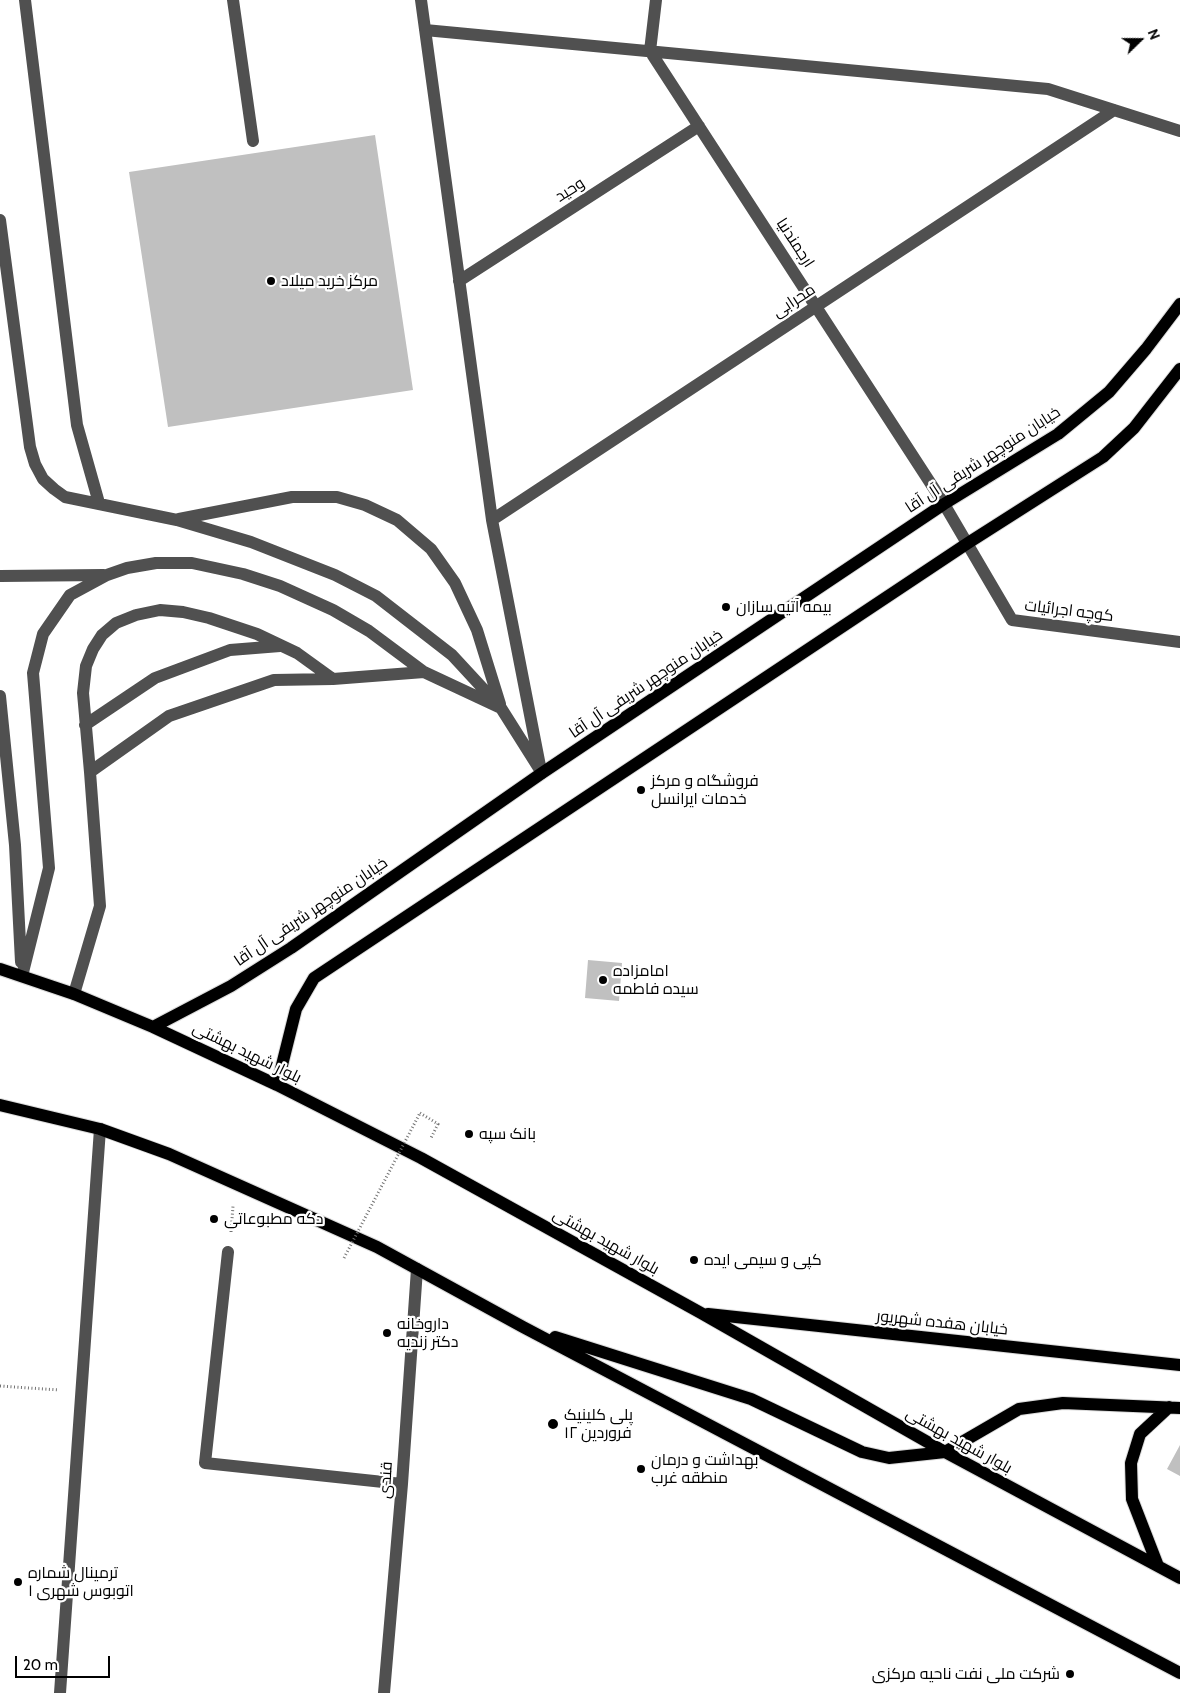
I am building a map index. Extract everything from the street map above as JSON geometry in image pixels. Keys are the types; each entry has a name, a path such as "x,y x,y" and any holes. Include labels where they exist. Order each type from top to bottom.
{"main road":[{"name":"خیابان منوچهر شریفی آل آقا","path":"153,1027 231,986 291,948 542,773 944,504 1058,434 1109,392 1146,350 1180,304"},
{"path":"277,1085 296,1009 314,978 968,543 1103,457 1134,428 1180,369"},
{"name":"بلوار شهید بهشتی","path":"0,969 74,994 153,1027 277,1085 421,1158 944,1452 1180,1578"},
{"path":"0,1105 100,1129 169,1154 377,1247 523,1327 1180,1673"},
{"name":"خیابان هفده شهریور","path":"701,1314 1180,1365"},
{"path":"523,1327 751,1399 862,1452 889,1458 944,1452 1018,1409 1063,1403 1174,1407"},
{"path":"1158,1566 1132,1499 1131,1464 1140,1434 1174,1407"}],"street":[{"path":"25,0 76,426 99,503"},
{"path":"233,0 253,141"},
{"path":"421,0 492,520 542,773"},
{"path":"650,51 656,0"},
{"path":"425,30 1048,89 1180,131"},
{"name":"ارجمندنیا","path":"650,51 968,543"},
{"name":"محرابی","path":"492,520 1114,110"},
{"name":"وحید","path":"459,281 699,126"},
{"path":"0,220 30,447 35,464 43,480 65,497 177,520 251,542 335,575 376,596 452,655 501,708 542,773"},
{"path":"177,520 292,497 336,497 365,505 397,520 431,549 455,584 477,630 501,708"},
{"name":"کوچه اجرائیات","path":"968,543 1012,620 1180,642"},
{"path":"22,976 49,868 33,673 43,634 70,595 107,575 127,568 156,563 192,563 243,574 280,586 333,610 369,631 424,672 501,708"},
{"path":"0,576 107,575"},
{"path":"74,994 100,906 83,693 86,666 93,649 102,635 116,623 136,615 160,610 183,612 233,625 282,646 297,653 333,679"},
{"path":"85,725 155,678 230,650 282,646"},
{"path":"90,772 169,716 274,680 333,679 424,672"},
{"path":"0,696 16,845 22,976"},
{"path":"60,1693 100,1129"},
{"path":"228,1252 205,1463 402,1484"},
{"name":"قندی","path":"384,1693 402,1484 417,1269"}],"path":[{"path":"344,1258 420,1113 438,1124"},
{"path":"228,1252 236,1184"},
{"path":"0,1386 81,1392"}],"building":[{"name":"مرکز خرید میلاد","path":"375,135 413,390 168,427 129,172"},
{"name":"امامزاده سیده فاطمه","path":"588,960 622,963 619,1001 585,998"},
{"path":"1180,1445 1180,1476 1167,1469"}],"place":[{"name":"مرکز خرید میلاد","path":"271,281"},
{"name":"بیمه آتیه سازان","path":"726,607"},
{"name":"فروشگاه و مرکز خدمات ایرانسل","path":"641,790"},
{"name":"امامزاده سیده فاطمه","path":"603,980"},
{"name":"بانک سپه","path":"469,1134"},
{"name":"دکه مطبوعاتی","path":"214,1219"},
{"name":"کپی و سیمی ایده","path":"694,1260"},
{"name":"داروخانه دکتر زندیه","path":"387,1333"},
{"name":"پلی کلینیک ۱۲ فروردین","path":"553,1424"},
{"name":"بهداشت و درمان منطقه غرب","path":"641,1469"},
{"name":"ترمینال شماره ۱ اتوبوس شهری","path":"18,1582"},
{"name":"شرکت ملی نفت ناحیه مرکزی","path":"1070,1674"}]}
